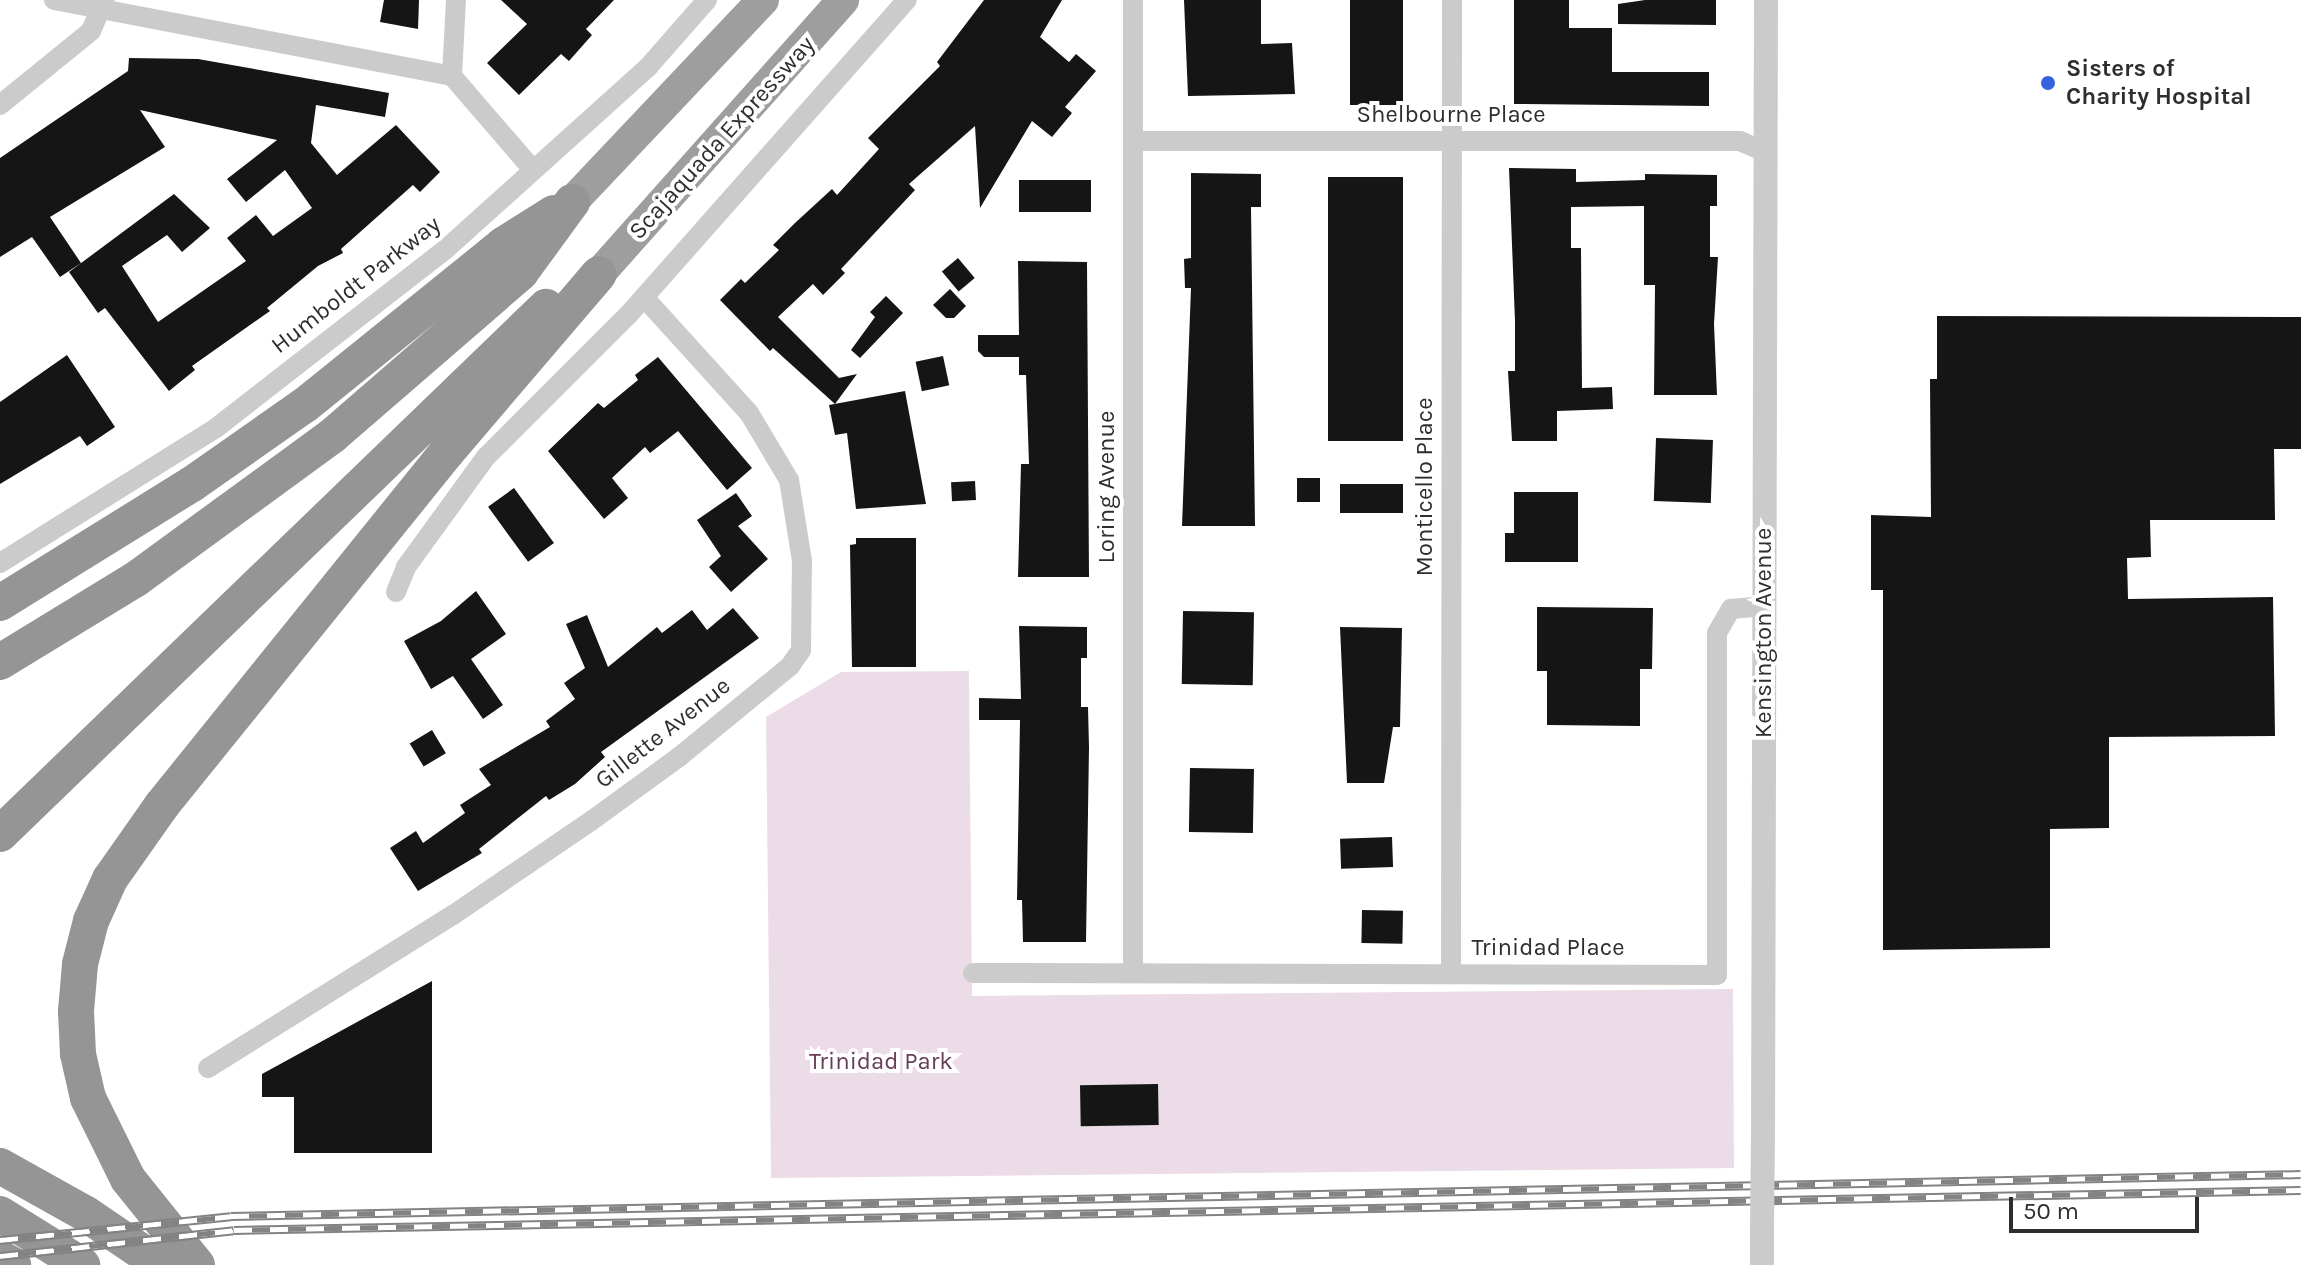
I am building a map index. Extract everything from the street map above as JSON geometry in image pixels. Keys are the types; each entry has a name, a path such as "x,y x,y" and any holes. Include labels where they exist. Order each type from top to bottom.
{"highway":[{"path":"0,662 136,579 332,436 521,272 572,202 763,0"},
{"name":"Scajaquada Expressway","path":"599,274 843,0"},
{"path":"0,603 243,449 503,245 572,202"},
{"path":"0,834 560,293 599,274"},
{"path":"197,1265 128,1179 88,1098 78,1054 76,1011 80,964 91,921 110,879 162,805 446,453 599,274"},
{"path":"0,1166 86,1214 161,1265"},
{"path":"0,1214 82,1265"},
{"path":"0,1258 13,1265"}],"street":[{"path":"54,0 103,4 452,76 533,170"},
{"path":"452,76 456,0"},
{"name":"Humboldt Parkway","path":"0,563 216,428 446,249 649,66 707,0"},
{"path":"396,592 406,567 486,457 644,297 907,0"},
{"name":"Loring Avenue","path":"1133,0 1133,973"},
{"name":"Monticello Place","path":"1451,974 1452,0"},
{"name":"Kensington Avenue","path":"1762,1265 1766,0"},
{"path":"0,105 91,31 103,4"},
{"name":"Shelbourne Place","path":"1133,141 1740,141 1765,152"},
{"name":"Gillette Avenue","path":"208,1068 453,915 591,821 679,757 790,666 801,650 802,561 789,480 749,413 644,297"},
{"name":"Trinidad Place","path":"973,973 1717,975 1717,633 1731,609 1765,606"}],"green space":[{"name":"Trinidad Park","path":"969,671 972,996 1733,989 1734,1168 771,1178 766,717 841,672"}],"building":[{"path":"384,0 419,0 418,29 380,22"},
{"path":"501,0 614,0 586,29 592,35 569,61 561,54 519,95 487,63 527,24"},
{"path":"984,0 1062,0 1040,37 1069,62 1076,54 1096,71 1065,107 1072,113 1052,137 1032,121 980,208 975,126 909,184 915,190 841,269 845,273 823,295 813,284 778,317 839,378 857,374 835,404 773,348 770,351 720,300 741,279 745,283 779,250 773,245 795,223 832,189 837,195 879,149 868,138 940,66 937,62"},
{"path":"1184,0 1261,0 1261,44 1292,43 1295,94 1188,96"},
{"path":"1350,0 1403,0 1403,105 1350,105"},
{"path":"1514,0 1569,0 1569,28 1612,28 1612,72 1709,72 1709,106 1514,104"},
{"path":"1645,0 1716,0 1716,25 1618,24 1618,4"},
{"path":"129,58 198,59 389,93 385,117 316,105 311,143 337,175 396,125 440,172 420,192 413,185 341,249 343,253 318,266 267,308 270,311 192,366 195,370 169,391 105,308 98,313 69,272 174,194 210,228 182,252 167,235 122,266 158,322 246,261 227,238 256,215 273,236 312,208 285,170 246,202 227,179 277,140 140,110 165,147 50,217 81,263 60,277 32,237 0,257 0,158 128,71"},
{"path":"1509,168 1576,169 1576,182 1645,180 1645,174 1717,175 1717,206 1710,206 1710,257 1718,257 1714,324 1717,395 1654,395 1655,285 1644,285 1644,206 1571,207 1571,248 1581,248 1582,388 1612,387 1613,409 1557,411 1557,441 1512,441 1508,371 1515,371 1515,321"},
{"path":"1191,173 1261,174 1261,207 1251,207 1255,526 1182,526 1191,288 1185,288 1184,259 1191,258"},
{"path":"1328,177 1403,177 1403,441 1328,441"},
{"path":"1019,180 1091,180 1091,212 1019,212"},
{"path":"958,258 975,278 959,291 942,271"},
{"path":"1018,261 1087,262 1089,577 1018,577 1021,464 1029,464 1026,375 1019,375 1019,357 984,357 978,351 978,335 1019,335"},
{"path":"950,289 966,306 954,318 946,318 933,305"},
{"path":"886,296 903,313 860,358 851,350 875,317 870,312"},
{"path":"1937,316 2301,317 2301,449 2274,449 2275,520 2150,520 2151,557 2127,558 2128,599 2273,597 2275,736 2109,737 2109,828 2050,829 2050,948 1883,950 1883,590 1871,590 1871,515 1931,517 1930,379 1937,379"},
{"path":"67,355 115,427 87,446 80,436 0,484 0,402"},
{"path":"943,356 949,385 922,391 916,362"},
{"path":"658,357 752,468 727,490 678,431 650,453 645,447 612,478 628,498 604,519 548,451 598,403 604,408 638,380 635,375"},
{"path":"905,391 926,504 856,509 847,433 835,435 829,405"},
{"path":"1656,438 1713,440 1711,503 1654,501"},
{"path":"1297,478 1320,478 1320,502 1297,502"},
{"path":"975,481 976,500 952,501 951,482"},
{"path":"1340,484 1403,484 1403,513 1340,513"},
{"path":"514,488 554,543 528,562 488,507"},
{"path":"1514,492 1578,492 1578,562 1505,562 1505,533 1514,533"},
{"path":"736,493 752,516 738,526 768,559 731,592 709,567 721,556 697,520"},
{"path":"856,538 916,538 916,667 852,667 850,545 856,544"},
{"path":"476,591 506,634 471,659 503,705 483,719 453,676 431,689 404,641 441,621"},
{"path":"1537,607 1653,608 1652,669 1640,669 1640,726 1547,725 1547,671 1537,671"},
{"path":"733,608 759,638 601,752 605,757 575,784 549,800 546,796 479,849 482,853 418,891 390,848 416,831 423,843 465,813 460,805 491,785 479,769 550,727 546,721 575,699 564,683 585,668 566,624 587,615 608,667 657,627 662,633 692,610 707,630"},
{"path":"1183,611 1254,612 1253,685 1182,684"},
{"path":"1019,626 1087,627 1087,658 1081,658 1081,707 1088,707 1089,747 1086,942 1023,942 1022,900 1017,900 1020,720 979,720 979,698 1021,699"},
{"path":"1340,627 1402,628 1400,727 1393,727 1384,783 1347,783"},
{"path":"432,730 446,753 424,767 410,743"},
{"path":"1190,768 1254,769 1253,833 1189,832"},
{"path":"1392,837 1393,867 1341,869 1340,839"},
{"path":"1362,910 1403,911 1402,944 1361,943"},
{"path":"432,981 432,1153 294,1153 294,1097 262,1097 262,1074"},
{"path":"1158,1084 1159,1125 1081,1126 1080,1085"}],"railway":[{"path":"0,1240 231,1216 2301,1174"},
{"path":"0,1256 234,1230 2301,1190"}],"place":[{"name":"Sisters of Charity Hospital","path":"2048,83"}]}
